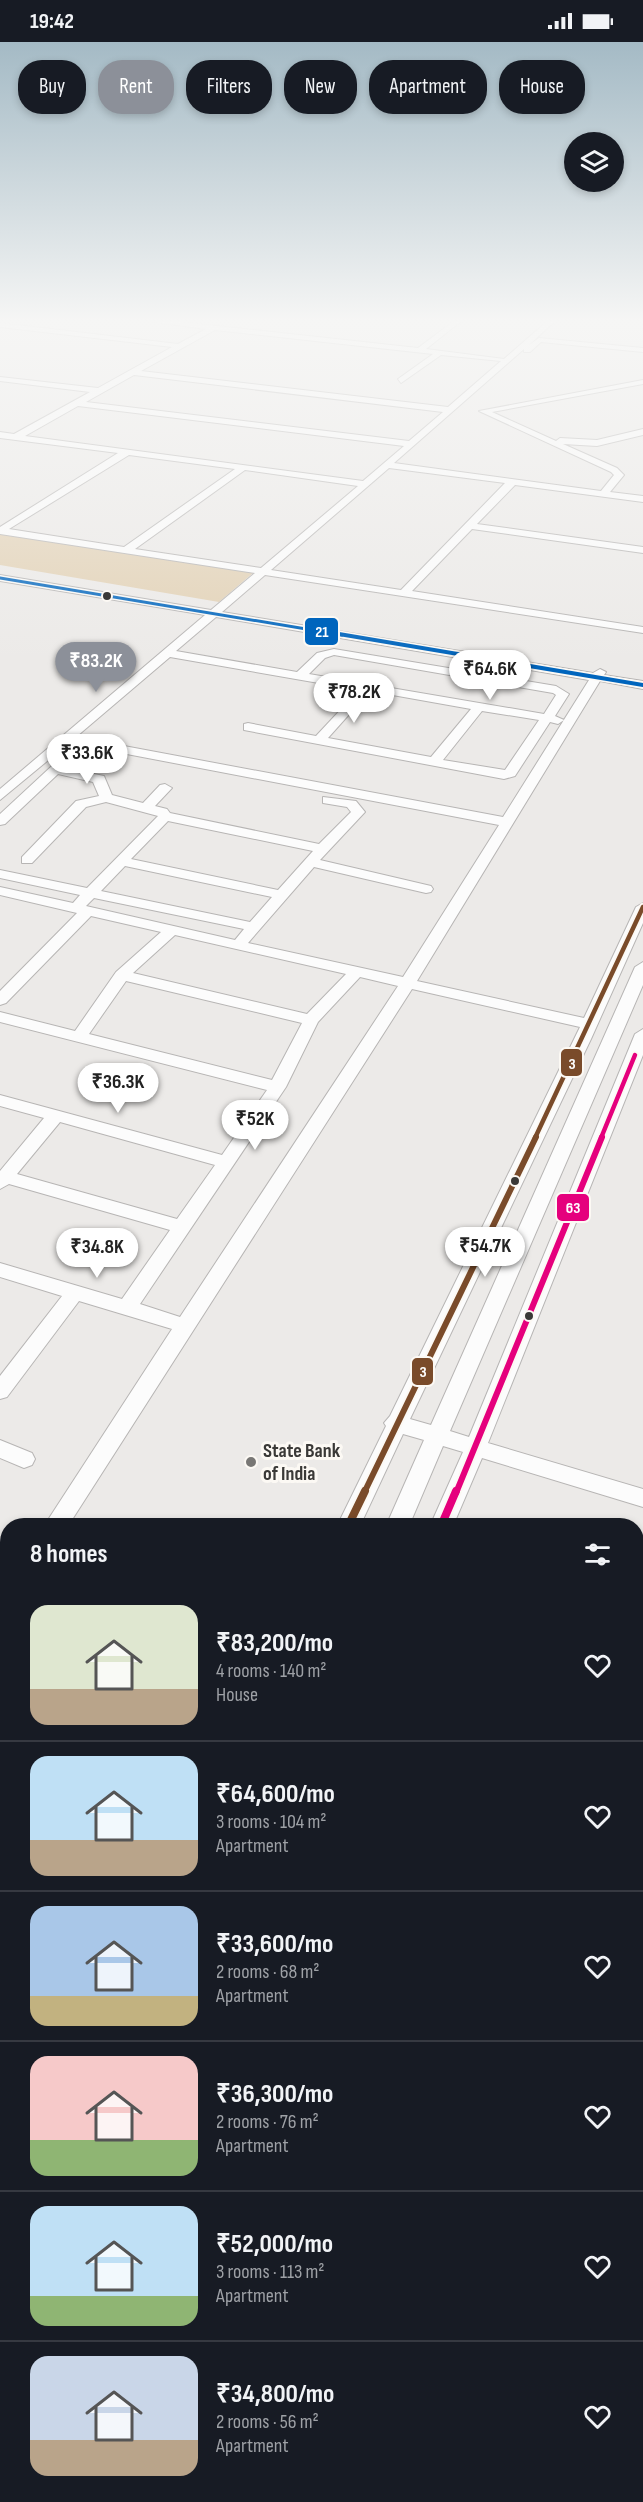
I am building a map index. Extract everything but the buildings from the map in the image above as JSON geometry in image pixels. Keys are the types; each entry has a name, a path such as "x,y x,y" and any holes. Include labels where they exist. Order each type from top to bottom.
{"street":[{"path":"16,437 24,433"},
{"path":"320,433 412,444"},
{"path":"0,796 214,611 427,433"},
{"path":"531,433 619,475 603,494"},
{"path":"547,440 597,443 640,433"},
{"path":"0,435 366,484"},
{"path":"0,531 127,452"},
{"path":"387,465 643,499"},
{"path":"125,551 244,467"},
{"path":"404,594 512,482"},
{"path":"470,526 643,550"},
{"path":"0,531 643,630"},
{"path":"0,573 599,675 643,685"},
{"path":"0,579 214,611"},
{"path":"301,675 321,655 328,652 394,678 479,695 547,718 569,722"},
{"path":"166,653 367,688"},
{"path":"599,675 643,679"},
{"path":"60,1518 407,984 599,675"},
{"path":"248,727 504,775 510,773 563,694 562,692 479,695 394,678 367,688 319,740"},
{"path":"434,762 479,695"},
{"path":"66,739 507,822"},
{"path":"0,821 72,754 84,751 351,804 358,812 322,849 238,945"},
{"path":"55,770 99,779 106,798"},
{"path":"146,808 165,788"},
{"path":"27,860 81,804 106,798 162,812 165,816 322,849"},
{"path":"0,1000 82,908 91,892 165,816"},
{"path":"122,861 282,895"},
{"path":"311,862 426,889"},
{"path":"0,874 254,927"},
{"path":"0,891 82,908 587,1027 610,1041 641,1045 445,1518"},
{"path":"352,1518 643,907"},
{"path":"79,1037 122,975 172,930"},
{"path":"401,1518 643,967"},
{"path":"126,1309 277,1087 311,1020 356,972"},
{"path":"122,975 311,1020"},
{"path":"0,1017 277,1087"},
{"path":"0,1100 226,1162"},
{"path":"56,1115 3,1180 182,1227"},
{"path":"0,1270 184,1325"},
{"path":"0,1391 76,1291"},
{"path":"395,1423 475,1449 643,1497"},
{"path":"0,1449 24,1459"}],"shaded area":[{"path":"0,534 253,573 219,602 0,565"}],"transit line":[{"name":"21","path":"0,578 643,685"},
{"name":"3","path":"352,1518 583,1039 643,907"},
{"name":"63","path":"445,1518 475,1449 635,1055"}],"place":[{"name":"State Bank of India","path":"251,1462"}]}
